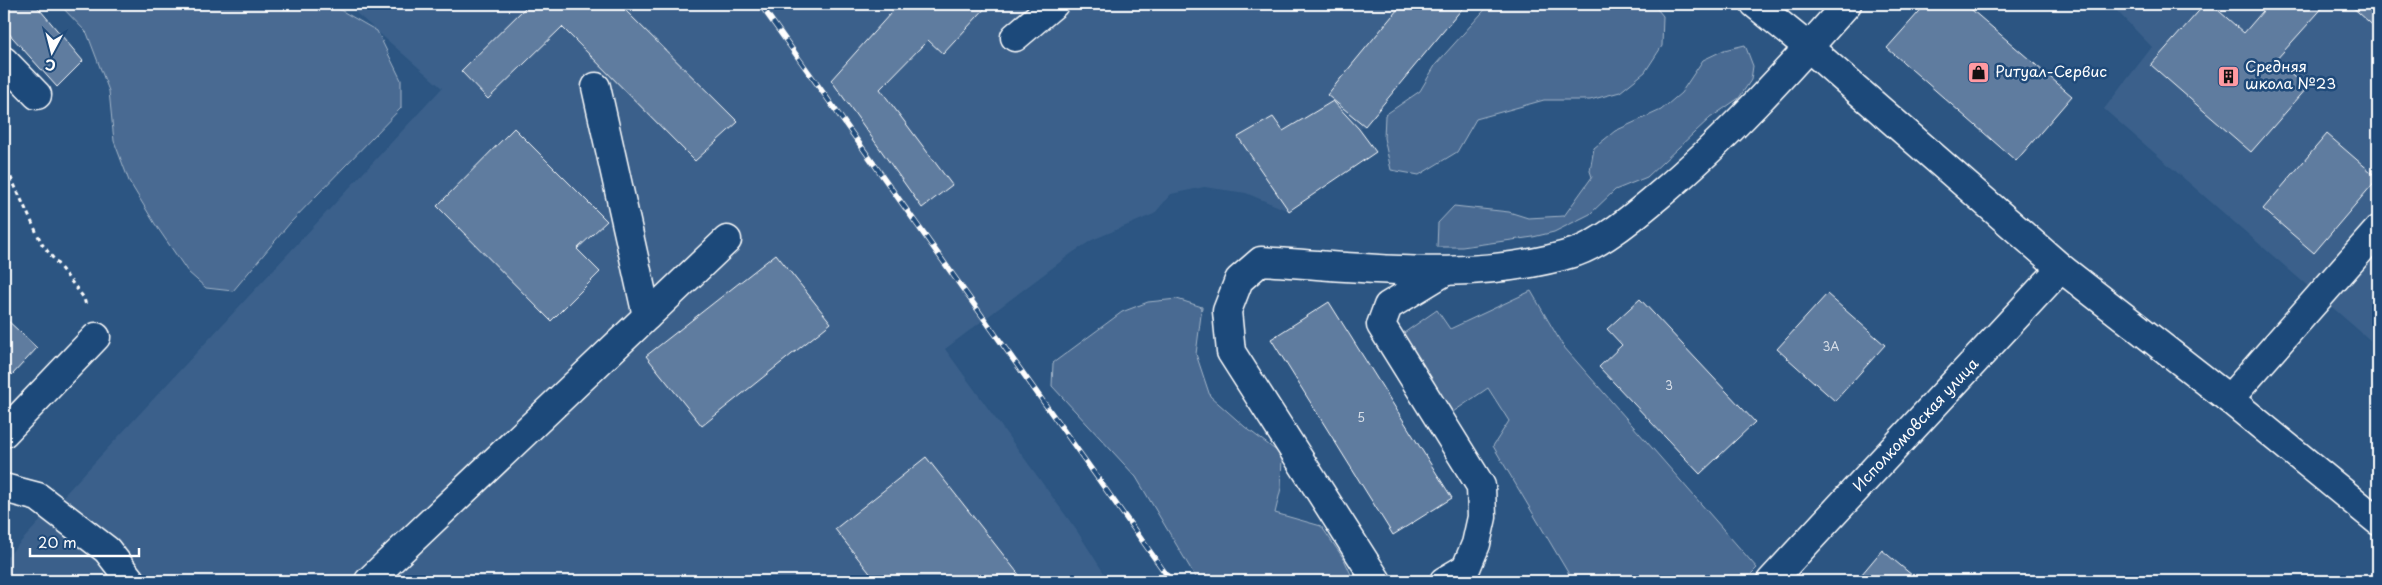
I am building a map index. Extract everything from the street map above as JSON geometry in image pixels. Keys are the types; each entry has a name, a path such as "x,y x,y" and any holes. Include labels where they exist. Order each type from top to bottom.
{"street":[{"path":"1015,36 1054,4"},
{"path":"1755,4 2061,268 2230,399 2378,521"},
{"path":"1378,581 1231,352 1227,312 1238,280 1261,262 1444,272 1525,265 1578,251 1625,224 1676,182 1741,120 1847,4"},
{"path":"4,61 37,95"},
{"path":"596,87 647,316"},
{"path":"2230,399 2378,230"},
{"path":"369,581 727,240"},
{"name":"Исполкомовская улица","path":"1771,581 2061,268"},
{"path":"1444,272 1388,306 1380,325 1481,486 1482,517 1476,544 1466,568 1444,581"},
{"path":"4,433 96,337"},
{"path":"4,488 38,497 107,550 131,581"}],"path":[{"path":"4,163 42,244 84,298 96,337"}],"shaded area":[{"path":"59,4 330,4 377,31 401,80 401,108 290,223 233,291 206,288 188,272 155,224 129,181 114,141 109,91 87,33"},
{"path":"346,4 1466,4 1365,126 1360,129 1376,152 1289,211 1246,193 1204,187 1171,194 1154,214 1092,240 1072,253 945,349 1077,531 1109,581 4,581 4,560 442,88"},
{"path":"1490,4 1653,4 1663,16 1662,46 1645,72 1620,92 1590,100 1544,100 1476,119 1457,152 1419,175 1391,170 1384,138 1385,115 1420,91 1436,64"},
{"path":"2110,4 2378,4 2378,347 2104,109 2152,47"},
{"path":"1745,45 1753,66 1751,80 1739,98 1710,118 1647,177 1615,190 1590,214 1554,232 1533,237 1462,247 1437,247 1438,223 1454,206 1509,212 1528,218 1564,216 1592,177 1590,171 1594,148 1615,131 1661,110 1681,93 1703,60 1724,50"},
{"path":"1531,291 1563,346 1757,568 1744,581 1573,581 1493,446 1509,421 1488,388 1450,414 1401,335 1437,310 1450,329"},
{"path":"1177,299 1202,307 1196,354 1210,396 1245,427 1282,455 1281,488 1275,513 1321,526 1344,559 1354,581 1198,581 1136,477 1052,386 1053,363 1122,312 1148,302"}],"building":[{"path":"4,4 35,4 83,61 57,87 4,28"},
{"path":"529,4 619,4 738,122 695,161 562,27 488,99 461,71"},
{"path":"899,4 989,4 943,54 928,40 880,89 952,185 922,208 831,80"},
{"path":"1402,4 1466,4 1365,126 1327,95"},
{"name":"Ритуал-Сервис","path":"1926,4 1965,4 2072,96 2016,161 1887,48"},
{"name":"Средняя школа №23","path":"2205,4 2211,4 2244,33 2269,4 2326,4 2275,61 2307,88 2251,152 2151,65"},
{"path":"2349,4 2378,4 2378,30"},
{"path":"1333,101 1359,129 1376,152 1289,211 1238,137 1273,117 1283,131"},
{"path":"514,128 607,221 577,249 600,272 551,321 437,206"},
{"path":"2327,134 2378,178 2314,253 2263,209"},
{"path":"776,254 831,323 702,426 646,356"},
{"path":"1827,294 1885,345 1835,401 1777,349"},
{"path":"1640,299 1755,422 1700,474 1599,367 1622,345 1607,329"},
{"path":"1329,302 1452,498 1393,535 1271,339"},
{"path":"4,317 37,348 12,375 4,367"},
{"path":"926,457 1024,581 876,581 835,529"},
{"path":"1882,550 1919,581 1856,581"}],"railway":[{"path":"760,4 1171,581"}],"place":[{"name":"Ритуал-Сервис","path":"1979,72"},
{"name":"Средняя школа №23","path":"2229,76"}]}
